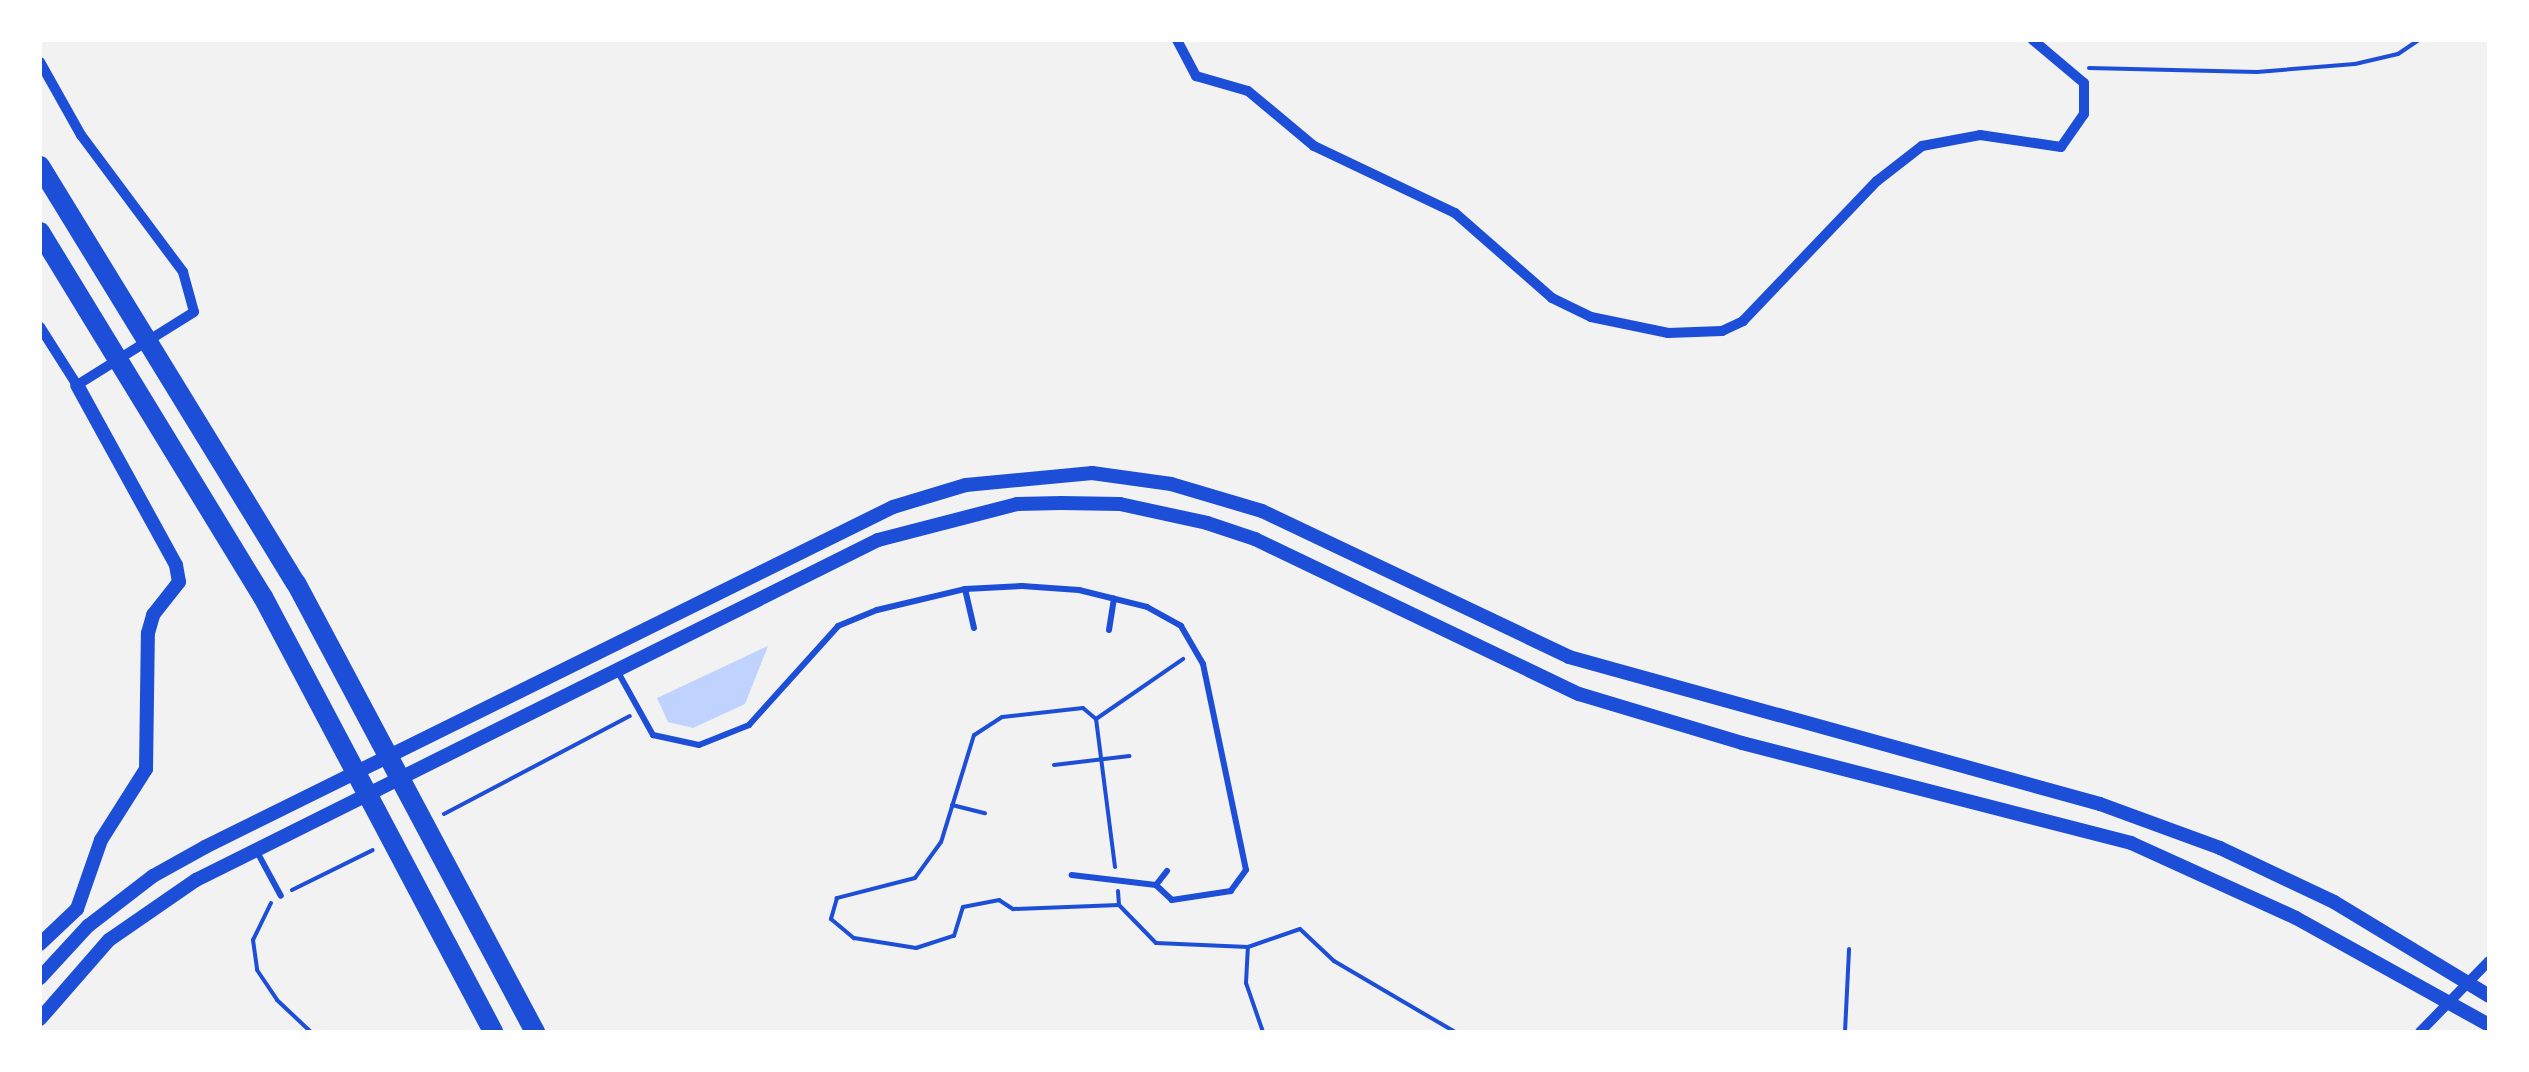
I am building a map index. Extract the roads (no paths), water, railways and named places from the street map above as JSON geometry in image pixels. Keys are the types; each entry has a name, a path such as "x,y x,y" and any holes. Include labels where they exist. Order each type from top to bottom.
{"highway":[{"path":"40,166 296,583 535,1032"},
{"path":"40,232 263,597 493,1032"}],"street":[{"path":"1177,40 1196,76 1248,91 1314,146 1455,213 1552,298 1590,318 1668,333 1722,331 1743,321 1877,180 1922,146 1980,135 2061,147 2084,114 2084,83 2033,40"},
{"path":"40,62 81,135 183,272 194,312 76,385"},
{"path":"40,327 176,565 179,582 153,616 148,633 146,769 102,840 77,909 40,944"},
{"path":"40,978 88,926 153,876 434,731 892,507 966,485 1092,473 1171,484 1262,511 1569,657 2100,804 2220,848 2334,902 2489,996"},
{"path":"40,1019 109,940 196,880 447,754 619,674 878,540 1017,504 1120,504 1255,539 1579,694 1742,743 2130,843 2296,918 2485,1022"},
{"path":"605,647 619,674"},
{"path":"2420,1032 2489,962"}],"lane":[{"path":"619,674 636,713 653,736 699,746 762,714 838,626 965,589 1060,588 1114,598 1181,626 1196,650 1246,870 1231,890 1172,900 1156,885 1072,875"},
{"path":"965,589 974,628"},
{"path":"1110,630 1114,598"},
{"path":"256,850 281,896"},
{"path":"1156,885 1167,871"}],"water":[{"path":"768,646 745,704 693,728 668,722 657,698"}]}
